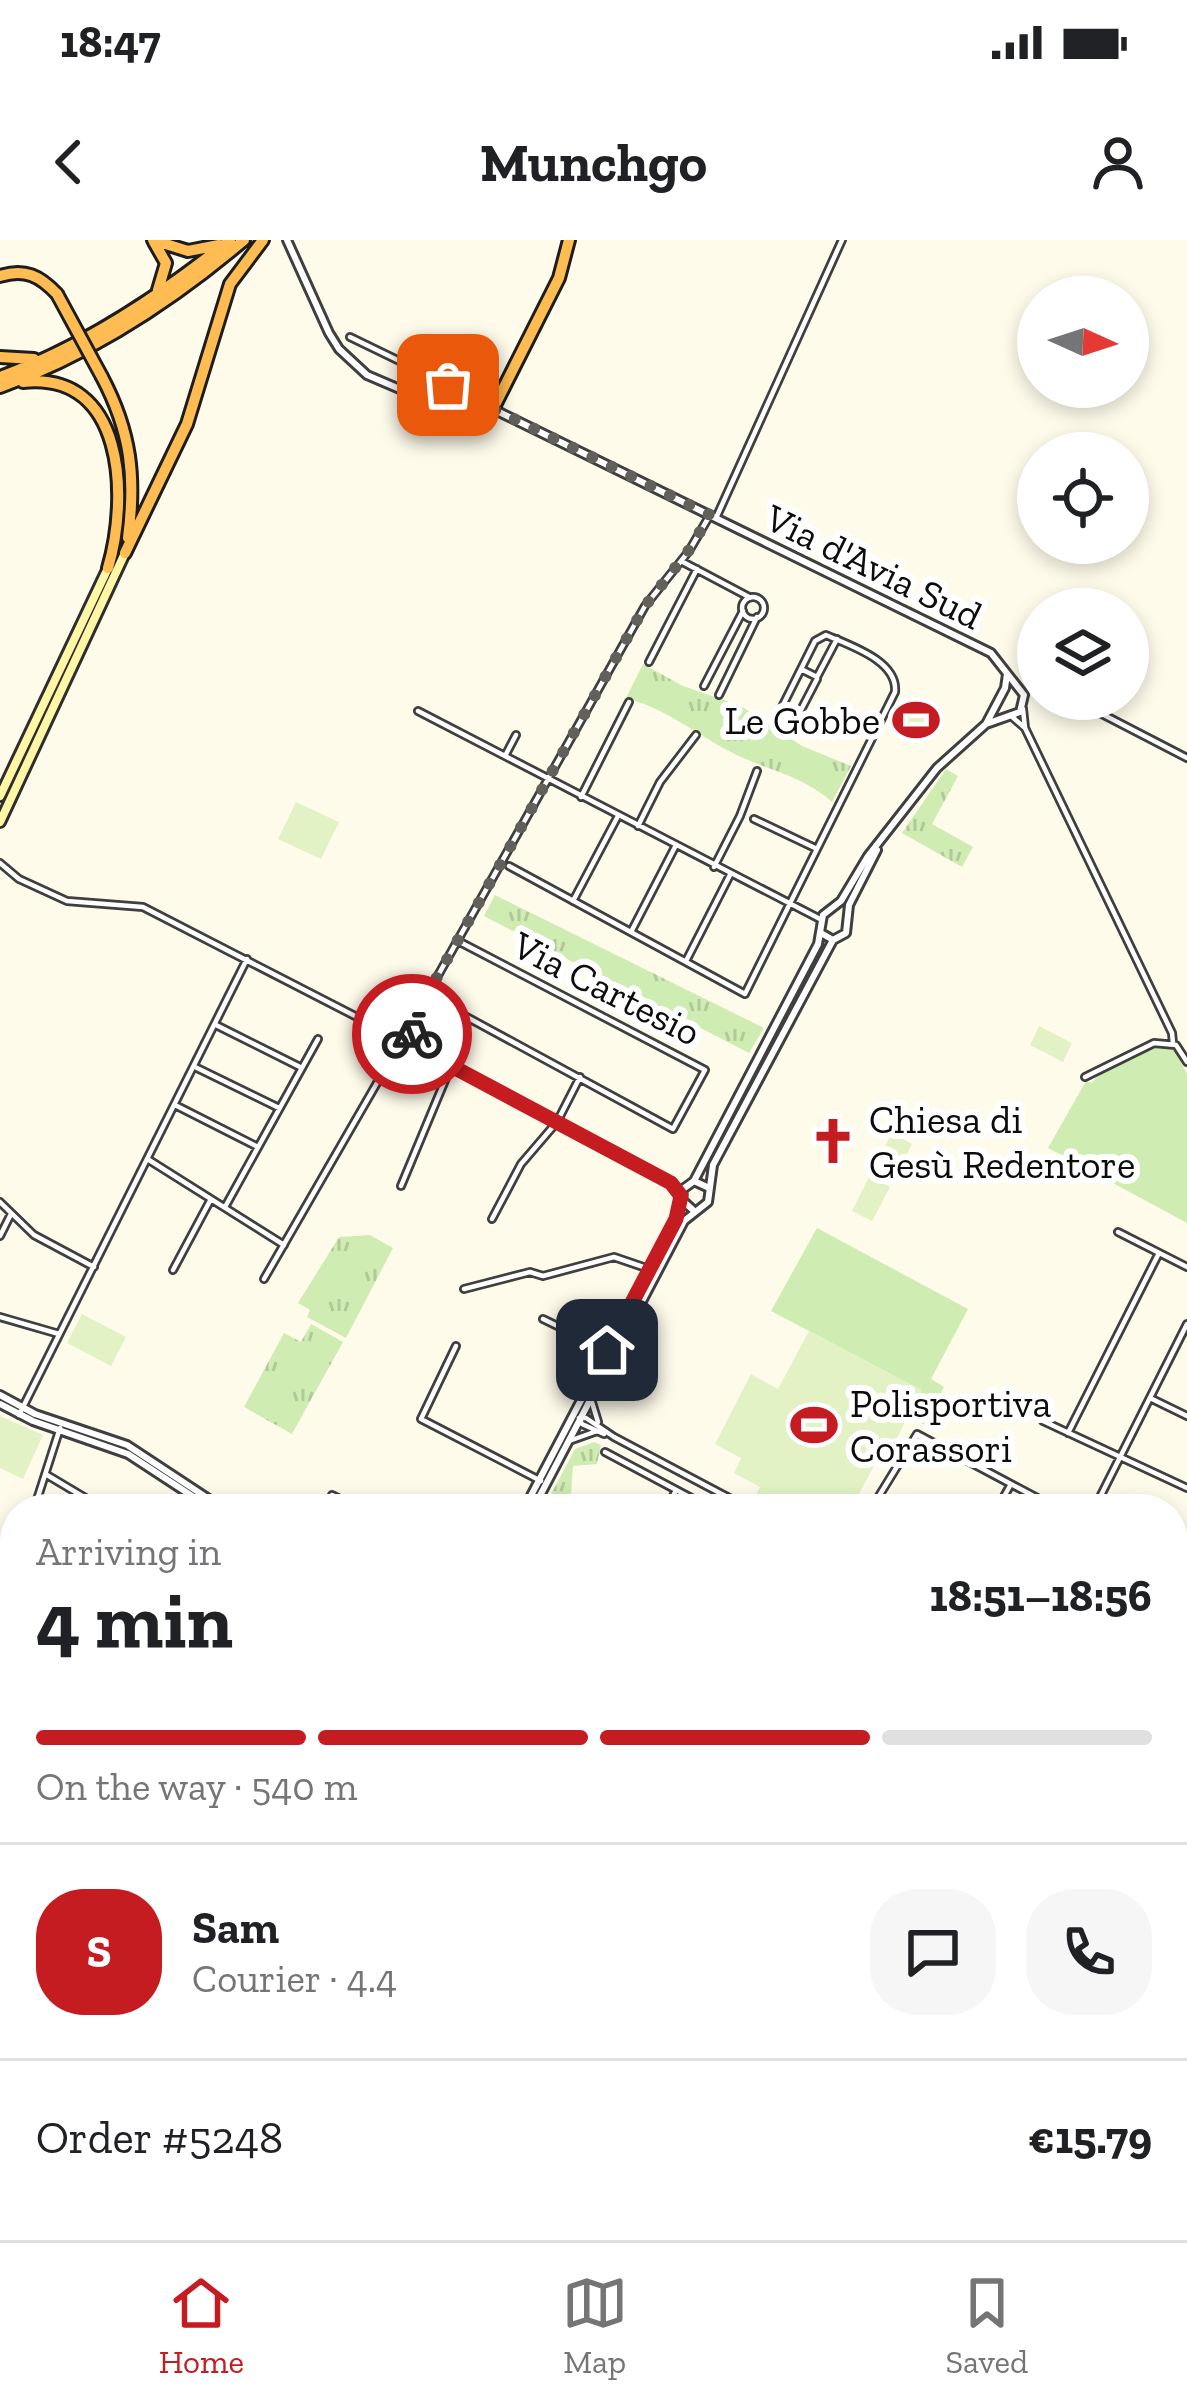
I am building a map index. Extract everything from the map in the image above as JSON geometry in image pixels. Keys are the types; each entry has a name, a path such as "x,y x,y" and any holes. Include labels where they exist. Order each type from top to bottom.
{"highway":[{"path":"152,240 188,251 229,241"},
{"path":"152,240 163,254 167,272 152,299"},
{"path":"2,382 106,337 180,291 244,240"},
{"path":"125,553 187,424 230,284 263,240"},
{"path":"494,409 559,278 569,240"},
{"path":"2,382 152,299 229,241"},
{"path":"0,276 32,274 57,294 118,409 131,454 131,516 125,553"},
{"path":"0,357 44,358"},
{"path":"2,382 68,386 92,404 120,485 108,568"},
{"path":"108,568 131,516"}],"main road":[{"path":"0,821 125,553"},
{"path":"0,796 108,568"}],"street":[{"path":"408,1029 645,606 713,516 842,240"},
{"name":"Via d'Avia Sud","path":"289,244 328,333 354,364 381,383 494,409 991,653 1016,688"},
{"name":"Via d'Avia Sud","path":"350,337 448,385 449,398"},
{"path":"681,561 764,605 719,695"},
{"path":"650,662 697,569"},
{"path":"704,686 749,597"},
{"path":"742,610 749,618 758,617"},
{"path":"509,866 745,994 896,688 894,674 826,634 818,638 775,721"},
{"path":"789,733 837,640"},
{"path":"801,669 818,677"},
{"name":"Via d'Avia Sud","path":"1005,688 1007,673"},
{"path":"820,920 928,778 986,724 1005,688 1016,688"},
{"path":"581,797 629,702"},
{"path":"997,704 1025,728"},
{"path":"418,711 820,920"},
{"path":"986,724 1017,711"},
{"path":"1024,720 1173,1043 1187,1062"},
{"path":"1114,720 1187,758"},
{"path":"505,756 516,735"},
{"path":"637,827 660,782 696,735"},
{"path":"714,867 757,771"},
{"path":"573,902 618,816"},
{"path":"754,819 815,848"},
{"path":"536,1494 653,1270 684,1221 708,1202 713,1166 833,940 845,933 849,905 884,836"},
{"path":"631,932 675,847"},
{"path":"0,863 19,879"},
{"path":"0,874 67,901 143,907 390,1034"},
{"path":"686,961 730,875"},
{"path":"832,910 847,920"},
{"path":"653,1270 681,1198 818,944 820,920"},
{"path":"820,931 833,940"},
{"name":"Via Cartesio","path":"428,996 673,1129 705,1070 458,941"},
{"path":"21,1412 247,959"},
{"path":"216,1025 302,1068"},
{"path":"390,1034 398,1028 408,1029"},
{"path":"390,1034 390,1043 404,1051 412,1045 408,1029"},
{"path":"224,1208 318,1039"},
{"path":"1085,1077 1154,1042 1173,1043"},
{"path":"412,1045 672,1183 707,1187"},
{"path":"264,1279 396,1050"},
{"path":"401,1186 452,1066"},
{"path":"195,1067 279,1108"},
{"path":"492,1219 521,1164 557,1122 581,1076"},
{"path":"175,1105 258,1147"},
{"path":"149,1160 284,1245"},
{"path":"672,1183 695,1210"},
{"path":"173,1270 211,1199"},
{"path":"0,1202 34,1235 94,1267"},
{"path":"0,1236 10,1214"},
{"path":"1118,1232 1187,1268"},
{"path":"1068,1433 1159,1253"},
{"path":"464,1289 530,1272 543,1276 614,1257 653,1270"},
{"path":"0,1317 59,1334"},
{"path":"543,1318 610,1352"},
{"path":"1102,1494 1187,1324"},
{"path":"455,1346 422,1419 543,1482"},
{"path":"543,1482 568,1442 610,1352"},
{"path":"591,1396 598,1429"},
{"path":"1150,1398 1187,1416"},
{"path":"0,1400 165,1469 202,1494"},
{"path":"578,1414 722,1494"},
{"path":"1043,1421 1187,1488"},
{"path":"39,1494 61,1426"},
{"path":"568,1442 598,1429"},
{"path":"880,1494 917,1434 1030,1494"},
{"path":"605,1452 684,1494"},
{"path":"165,1469 191,1494"},
{"path":"46,1475 78,1494"},
{"path":"1005,1494 1011,1484"},
{"path":"674,1494 676,1490"}],"green space":[{"path":"643,664 683,686 741,706 802,746 851,766 832,802 808,785 626,698"},
{"name":"Le Gobbe","path":"915,696 936,707 917,744 896,733"},
{"path":"946,769 958,776 932,824 973,847 962,867 902,833"},
{"path":"296,802 339,822 321,859 278,839"},
{"path":"495,895 764,1028 749,1053 484,916"},
{"path":"1039,1026 1072,1043 1063,1062 1030,1045"},
{"path":"1167,1044 1187,1074 1187,1223 1048,1148 1086,1081 1092,1083 1125,1058"},
{"path":"892,1133 912,1144 892,1182 872,1171"},
{"path":"869,1177 890,1187 872,1221 852,1211"},
{"path":"817,1228 968,1309 931,1379 944,1387 925,1425 908,1416 921,1390 771,1311"},
{"path":"370,1235 393,1248 346,1338 307,1317 310,1310 298,1303 339,1237"},
{"path":"82,1314 126,1337 111,1366 67,1343"},
{"path":"311,1324 343,1342 292,1434 244,1407 284,1333 301,1342"},
{"name":"Polisportiva Corassori","path":"809,1331 922,1390 889,1453 882,1451 859,1494 756,1494 760,1487 734,1473 741,1458 715,1444 751,1374 778,1389"},
{"path":"0,1416 43,1435 23,1479 0,1468"},
{"path":"594,1442 601,1445 597,1464 573,1466 571,1494 551,1494 575,1449"}],"way so far":[{"path":"412,1034 408,1029 645,606 710,515 494,409 449,398 448,385"}],"place":[{"name":"Le Gobbe","path":"916,720"},
{"name":"Chiesa di Gesù Redentore","path":"833,1141"},
{"name":"Polisportiva Corassori","path":"814,1425"}],"route":[{"path":"412,1034 412,1045 671,1183 681,1196 676,1219 607,1350"}]}
